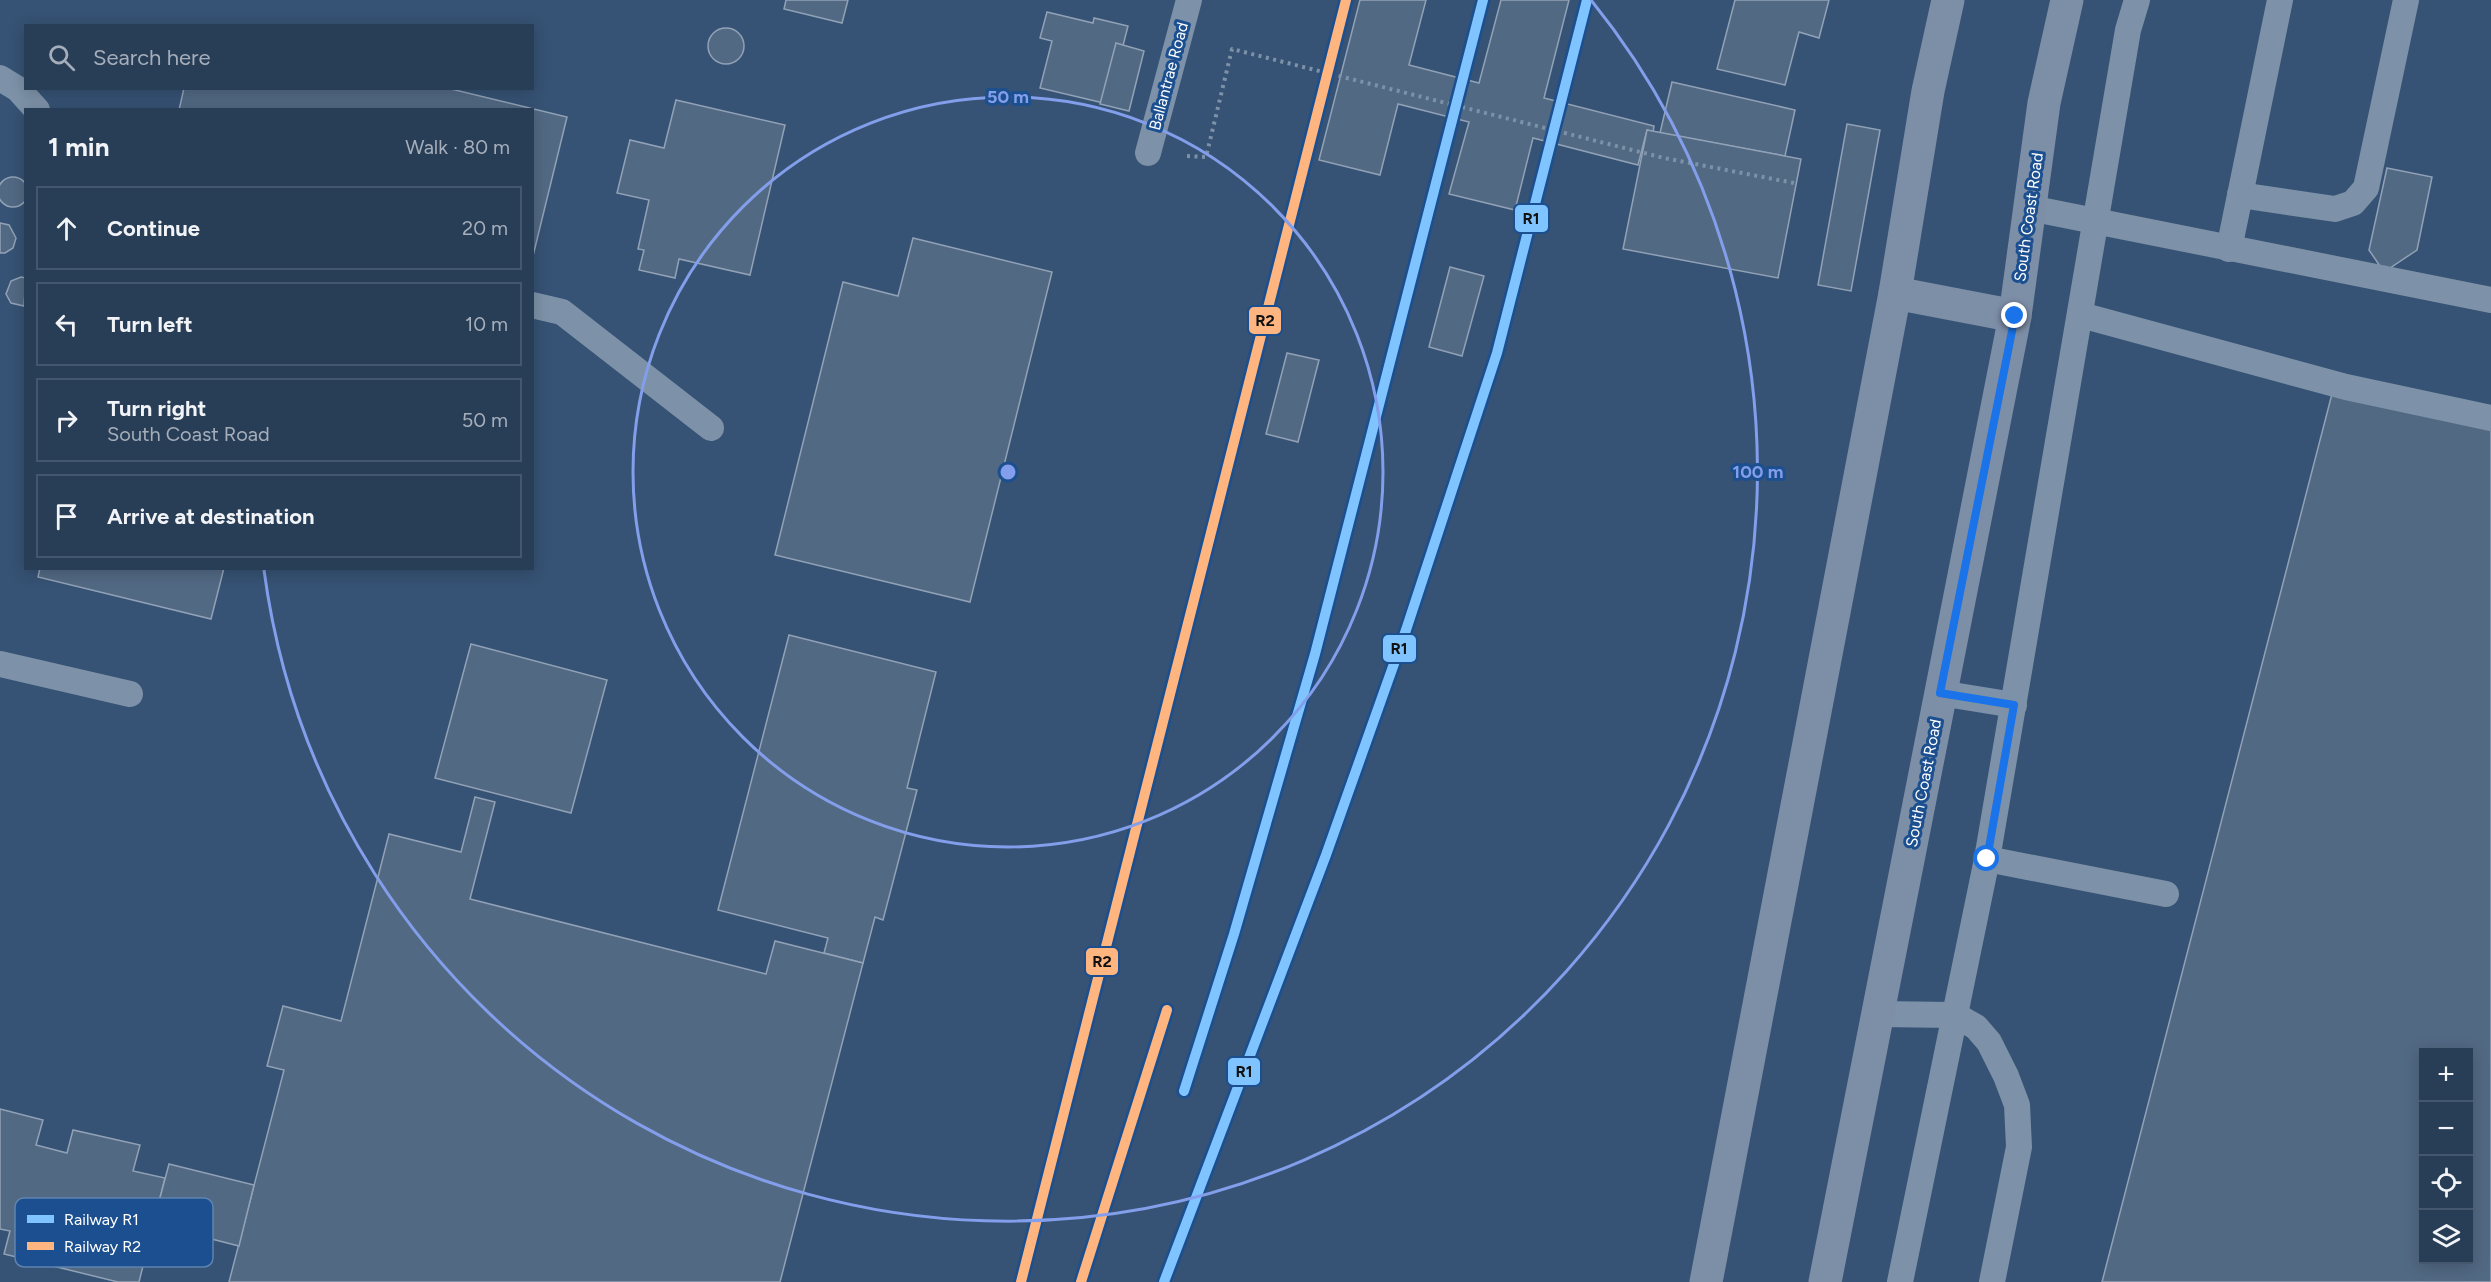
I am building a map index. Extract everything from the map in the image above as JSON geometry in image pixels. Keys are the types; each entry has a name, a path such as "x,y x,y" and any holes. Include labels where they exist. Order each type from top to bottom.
{"main road":[{"path":"1706,1282 1895,293 1928,91 1948,0"},
{"name":"South Coast Road","path":"1825,1282 2015,316 2044,103 2067,0"},
{"path":"1895,293 2015,316"}],"lane":[{"name":"Ballantrae Road","path":"1148,153 1189,0"},
{"path":"1900,1282 1987,859 2128,30 2136,0"},
{"path":"2229,249 2280,0"},
{"path":"2240,195 2335,209 2353,202 2366,188 2406,0"},
{"path":"0,78 18,89 35,108"},
{"path":"2030,208 2491,300"},
{"path":"534,306 562,312 711,428"},
{"path":"2080,315 2346,387 2491,418"},
{"path":"0,664 130,694"},
{"path":"1940,693 2014,705"},
{"path":"1987,859 2166,894"},
{"path":"1877,1014 1955,1016 1976,1027 1989,1042 2017,1105 2019,1147 1992,1282"}],"path":[{"path":"1148,153 1206,158 1232,49 1664,158 1794,183"}],"building":[{"path":"786,0 848,0 842,23 784,9"},
{"path":"1360,0 1426,0 1409,65 1479,83 1501,0 1569,0 1544,98 1654,126 1653,132 1647,130 1638,165 1533,138 1515,210 1449,194 1469,122 1398,104 1380,175 1319,160"},
{"path":"1735,0 1829,0 1819,38 1799,32 1785,85 1717,69"},
{"path":"1047,12 1093,23 1094,18 1128,26 1108,104 1040,88 1052,41 1040,38"},
{"path":"726,28 739,33 744,46 739,59 726,64 713,59 708,46 713,33"},
{"path":"1116,43 1144,51 1129,111 1100,104"},
{"path":"1672,82 1795,110 1785,156 1660,133"},
{"path":"184,90 455,90 530,108 179,108"},
{"path":"676,100 785,125 750,275 679,259 675,278 639,270 644,250 638,249 649,200 617,193 630,140 664,148"},
{"path":"534,109 567,117 534,252"},
{"path":"1847,124 1880,130 1851,291 1818,285"},
{"path":"1647,130 1801,159 1778,278 1623,249"},
{"path":"2387,168 2432,177 2417,250 2384,272 2369,250"},
{"path":"7,178 19,178 23,182 24,201 19,206 7,206 -1,198 -1,186"},
{"path":"0,223 9,225 16,238 13,248 5,253 0,253"},
{"path":"913,238 1052,272 970,602 775,555 843,282 898,296"},
{"path":"1450,267 1484,276 1462,356 1429,347"},
{"path":"24,278 24,306 11,303 6,294 11,281"},
{"path":"1287,353 1319,360 1298,442 1266,434"},
{"path":"2333,390 2491,430 2491,1282 2102,1282"},
{"path":"40,570 223,570 211,619 38,577"},
{"path":"789,635 936,672 907,788 917,790 883,920 875,917 863,963 824,953 828,938 718,910"},
{"path":"471,644 607,680 571,813 435,778"},
{"path":"475,797 495,802 470,899 766,974 775,941 863,963 780,1282 229,1282 284,1070 267,1066 283,1006 341,1021 389,834 461,852"},
{"path":"0,1109 43,1120 36,1145 67,1153 73,1130 140,1145 133,1171 165,1178 160,1198 15,1198 15,1257 4,1254 10,1231 0,1229"},
{"path":"169,1164 254,1185 239,1246 213,1239 213,1198 160,1198"},
{"path":"57,1267 143,1267 139,1282 118,1282"}],"rail line":[{"name":"R2","path":"1021,1282 1346,0"},
{"name":"R1","path":"1184,1091 1234,934 1315,654 1483,0"},
{"name":"R1","path":"1164,1282 1326,855 1406,630 1497,353 1587,0"},
{"name":"R2","path":"1081,1282 1167,1010"}],"route":[{"path":"1987,859 2014,705 1940,693 2015,316"}]}
